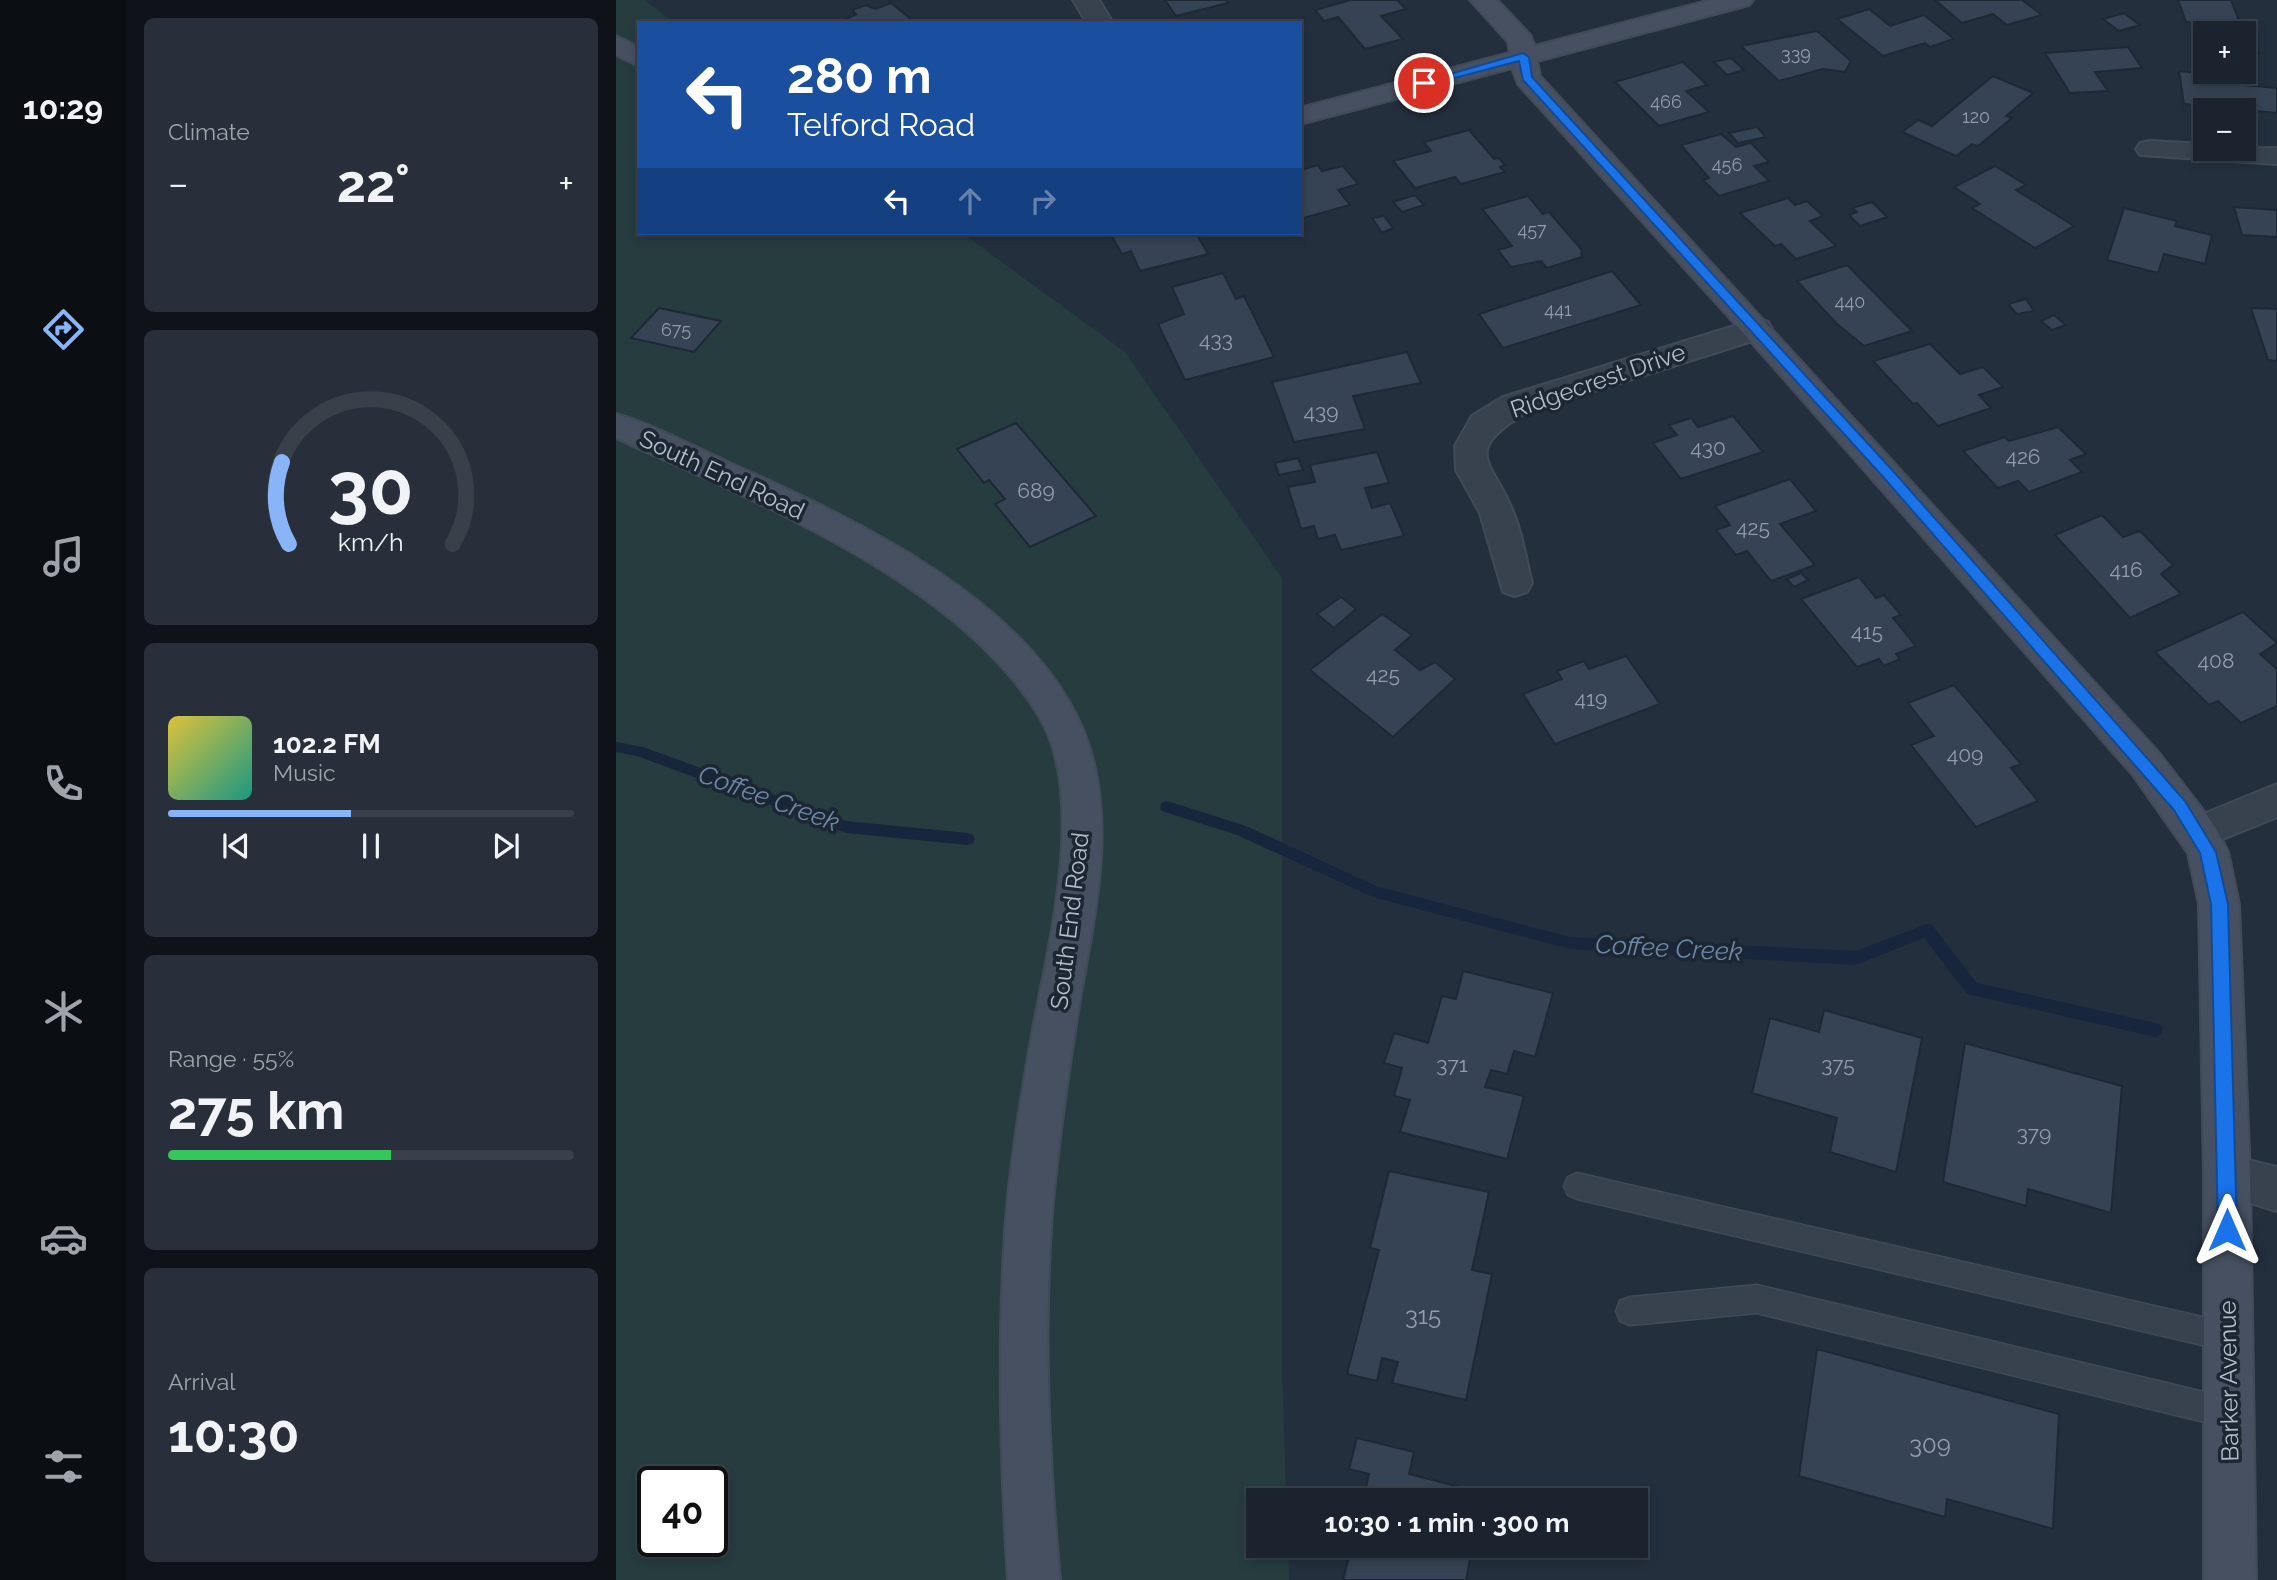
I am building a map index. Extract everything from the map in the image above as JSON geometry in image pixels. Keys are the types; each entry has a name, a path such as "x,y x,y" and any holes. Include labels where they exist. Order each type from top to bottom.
{"street":[{"path":"1086,0 1099,21"},
{"name":"Barker Avenue","path":"1483,0 1521,40 1527,78 1757,329 2146,764 2198,833 2208,852 2219,904 2227,1176 2230,1580"},
{"path":"1302,115 1740,0"},
{"path":"616,44 637,57"},
{"path":"2150,149 2277,156"},
{"name":"Ridgecrest Drive","path":"1516,583 1497,513 1473,470 1471,446 1483,424 1514,405 1757,329"},
{"name":"South End Road","path":"616,425 811,517 942,593 990,632 1027,670 1054,708 1068,741 1083,813 1081,862 1034,1162 1026,1290 1027,1457 1034,1580"},
{"path":"2198,833 2277,800"},
{"path":"2227,1176 2277,1189"}],"lane":[{"path":"1577,1186 2228,1337"},
{"path":"1630,1311 1757,1299 2229,1413"}],"green space":[{"path":"616,0 644,0 672,21 637,21 637,235 965,235 1125,352 1282,578 1282,1364 1286,1488 1246,1488 1246,1558 1288,1558 1289,1580 616,1580"}],"building":[{"path":"1165,0 1226,0 1228,3 1176,16"},
{"path":"1351,0 1397,0 1406,9 1381,16 1403,39 1365,49 1338,17 1324,21 1315,10"},
{"path":"1935,0 2022,0 2042,15 2007,25 1993,14 1962,23"},
{"path":"2178,0 2231,0 2239,21 2193,21 2186,22"},
{"path":"891,3 912,20 843,21 856,14 852,10 866,5 875,9"},
{"path":"1869,9 1890,26 1924,15 1954,39 1930,47 1925,43 1883,56 1837,19"},
{"path":"2124,13 2140,25 2119,31 2103,19"},
{"path":"1817,31 1851,61 1845,72 1823,69 1779,81 1741,46"},
{"path":"2128,47 2142,68 2095,72 2108,91 2070,93 2045,53"},
{"path":"1731,58 1744,70 1727,75 1714,62"},
{"path":"1683,62 1707,85 1686,91 1709,112 1659,126 1615,82"},
{"path":"2179,71 2193,72 2193,84 2277,88 2277,113 2256,111 2256,98 2193,98 2193,105 2184,104"},
{"path":"1993,76 2033,93 2006,116 2012,118 1978,146 1972,144 1956,156 1902,132 1918,120 1932,126"},
{"path":"1757,127 1766,137 1738,143 1729,133"},
{"path":"1469,130 1494,159 1499,158 1505,165 1500,167 1505,172 1461,184 1455,177 1415,188 1393,161 1431,151 1424,142"},
{"path":"1721,134 1736,147 1751,143 1769,162 1754,166 1769,181 1719,196 1703,180 1709,178 1681,145"},
{"path":"1318,165 1322,171 1343,166 1358,184 1338,190 1350,205 1302,218 1302,169"},
{"path":"1995,166 2026,185 2016,190 2074,226 2035,248 1972,208 1980,204 1954,187"},
{"path":"1415,195 1424,205 1402,212 1393,202"},
{"path":"1528,196 1543,214 1549,212 1581,249 1582,257 1547,268 1541,261 1511,267 1498,250 1512,246 1482,209"},
{"path":"1788,198 1795,205 1807,201 1823,216 1810,221 1836,246 1796,259 1781,244 1775,246 1740,213"},
{"path":"1872,202 1887,217 1860,226 1849,215 1857,212 1852,208"},
{"path":"2234,207 2277,210 2277,237 2242,235"},
{"path":"2124,208 2177,221 2175,226 2212,235 2205,264 2164,254 2158,273 2107,260"},
{"path":"1384,216 1393,228 1382,233 1372,218"},
{"path":"1111,235 1197,235 1208,254 1140,271 1131,251 1122,254"},
{"path":"1847,265 1912,331 1864,346 1836,323 1797,281"},
{"path":"1612,271 1641,305 1503,348 1479,314"},
{"path":"1223,273 1236,299 1244,296 1274,357 1185,380 1158,324 1184,314 1172,287"},
{"path":"2026,299 2034,311 2017,314 2008,304"},
{"path":"659,308 721,321 694,352 631,338"},
{"path":"2251,308 2277,309 2277,361 2268,360"},
{"path":"2054,315 2066,325 2052,330 2041,321"},
{"path":"1930,344 1960,374 1983,367 2003,387 1979,395 1991,408 1938,426 1917,403 1913,404 1873,361"},
{"path":"1407,352 1421,383 1353,396 1365,429 1294,442 1272,382"},
{"path":"1733,416 1763,452 1681,479 1653,443 1677,435 1669,425 1691,418 1698,427"},
{"path":"1016,423 1096,516 1030,547 995,504 1005,499 989,480 984,483 957,449"},
{"path":"2058,427 2086,454 2070,460 2082,472 2029,492 2018,481 1998,488 1963,451 2005,437 2009,441"},
{"path":"1377,452 1389,483 1365,488 1372,508 1390,503 1404,536 1341,550 1335,535 1318,539 1314,526 1301,529 1288,487 1315,482 1310,465"},
{"path":"1298,458 1303,470 1279,475 1275,463"},
{"path":"1790,479 1816,511 1780,524 1815,565 1771,581 1747,551 1736,555 1716,530 1730,525 1715,506"},
{"path":"2102,515 2123,537 2140,531 2173,565 2161,574 2181,594 2130,618 2055,535"},
{"path":"1801,573 1808,580 1794,587 1787,579"},
{"path":"1859,577 1876,598 1884,595 1901,615 1893,618 1916,646 1896,654 1900,659 1884,666 1879,659 1857,667 1801,599"},
{"path":"1341,597 1356,609 1334,628 1317,614"},
{"path":"2243,612 2277,643 2260,654 2277,669 2277,706 2241,723 2218,701 2209,705 2155,652"},
{"path":"1382,614 1412,635 1395,650 1420,670 1435,662 1455,679 1393,737 1310,670"},
{"path":"1626,656 1660,704 1555,744 1523,694 1562,679 1557,671 1584,661 1589,669"},
{"path":"1954,685 2021,764 2011,768 2038,801 1976,827 1911,745 1934,736 1908,703"},
{"path":"1463,971 1553,993 1535,1057 1514,1051 1507,1074 1491,1070 1485,1087 1524,1096 1507,1159 1400,1132 1410,1100 1394,1096 1402,1068 1384,1063 1394,1033 1428,1043 1442,996 1456,999"},
{"path":"1824,1010 1922,1038 1896,1172 1830,1152 1837,1118 1752,1093 1770,1018 1819,1032"},
{"path":"1965,1043 2122,1086 2111,1213 2028,1189 2026,1206 1943,1182"},
{"path":"1389,1171 1489,1192 1472,1270 1492,1274 1466,1400 1392,1383 1398,1362 1382,1358 1377,1381 1347,1374 1379,1250 1370,1248"},
{"path":"1817,1349 2059,1414 2053,1529 1947,1499 1945,1517 1799,1476"},
{"path":"1357,1438 1414,1452 1409,1474 1464,1488 1366,1488 1369,1474 1349,1469"},
{"path":"1349,1558 1470,1558 1466,1580 1343,1580"}],"waterway":[{"name":"Coffee Creek","path":"616,747 638,751 846,827 968,839"},
{"name":"Coffee Creek","path":"1167,807 1241,830 1373,891 1570,943 1856,958 1927,930 1972,989 2155,1030"}],"route":[{"path":"1424,83 1523,57 1527,78 1888,474 2180,805 2208,852 2219,904 2227,1230"}]}
